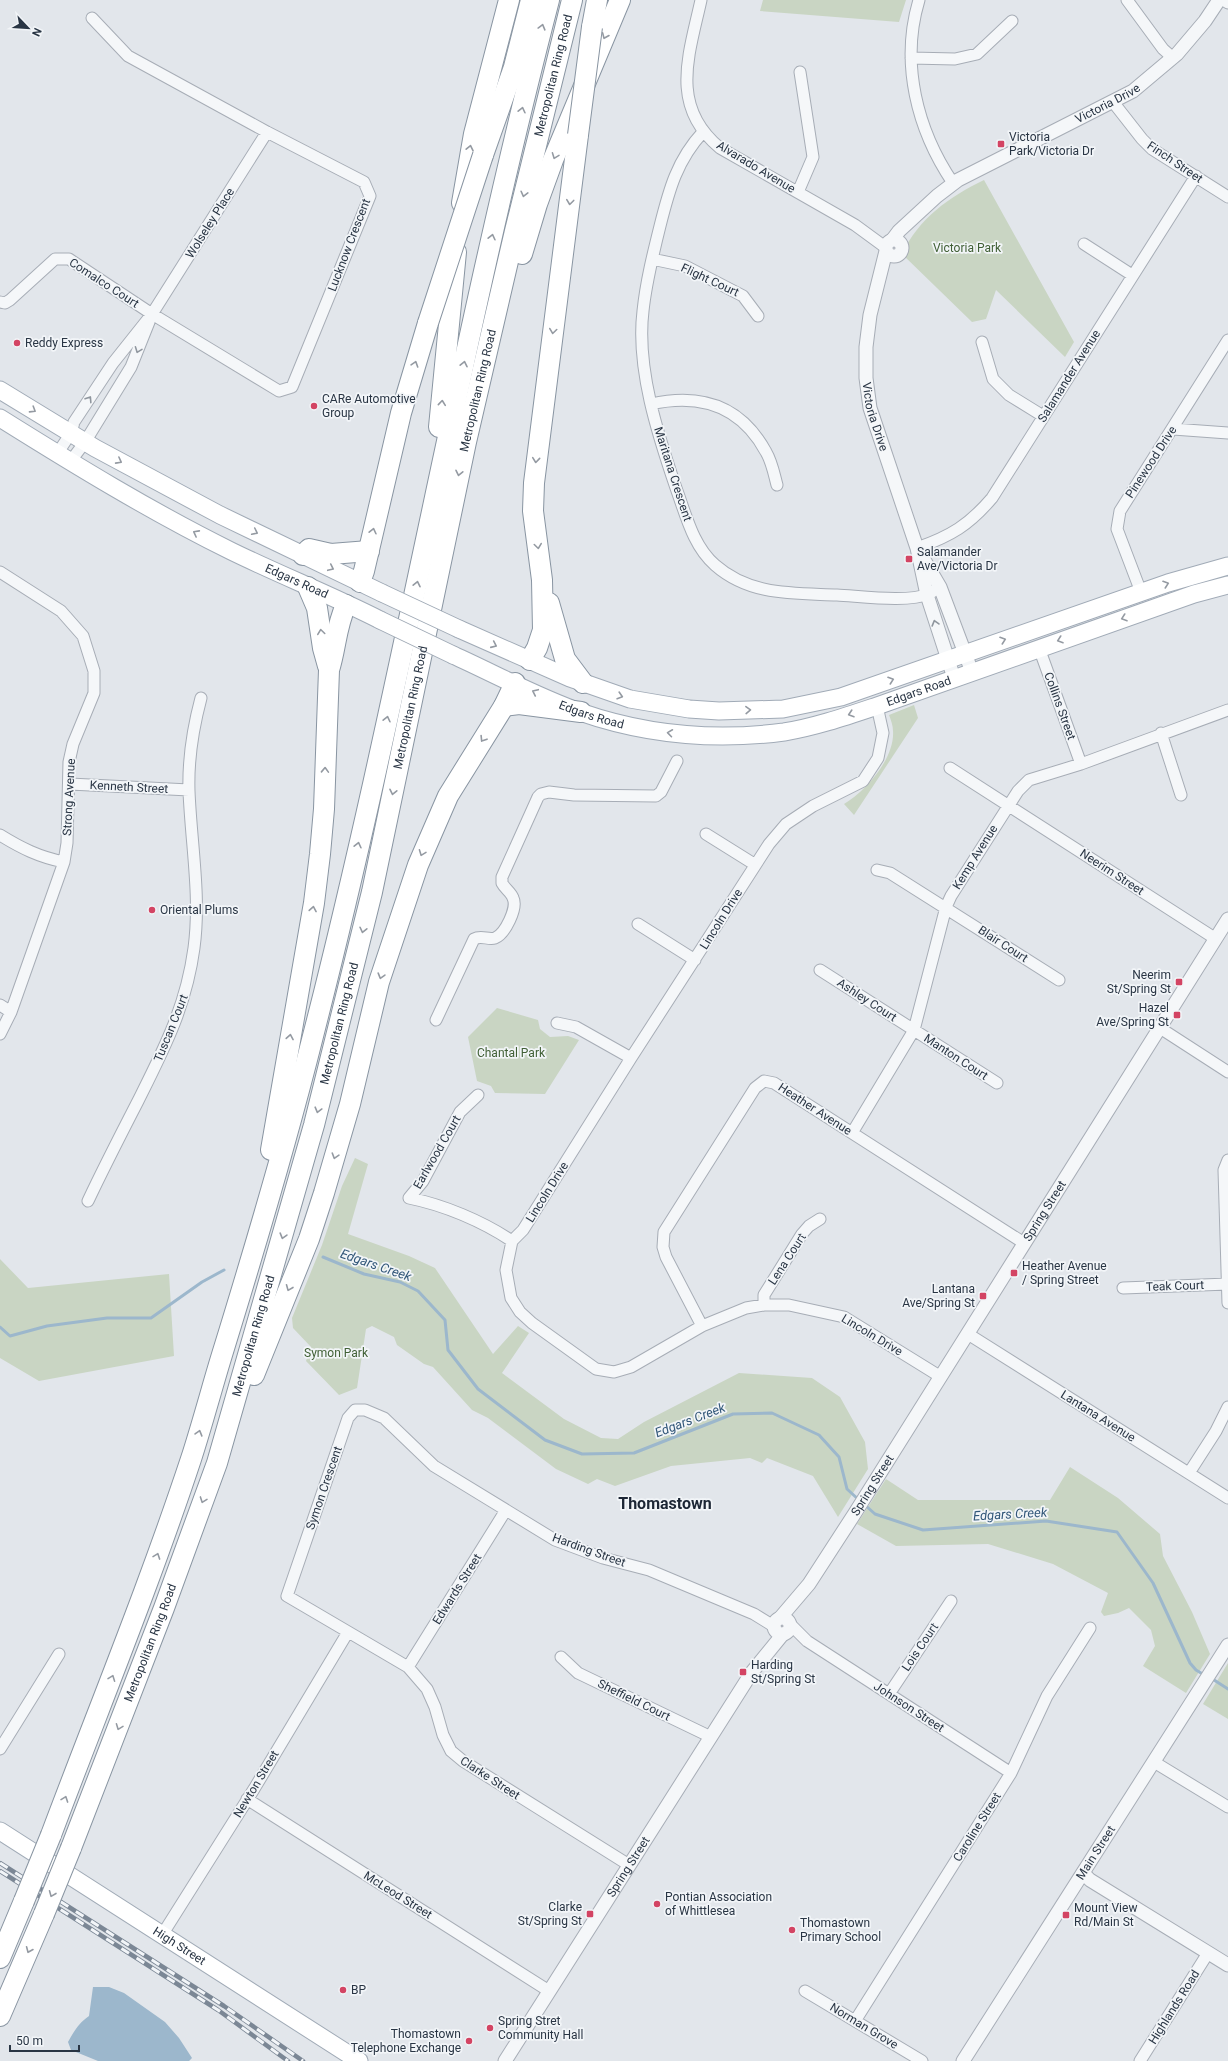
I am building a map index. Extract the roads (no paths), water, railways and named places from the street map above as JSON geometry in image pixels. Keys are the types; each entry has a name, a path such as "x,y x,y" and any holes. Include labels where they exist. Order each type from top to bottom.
{"highway":[{"path":"424,552 432,466 439,424 453,272 467,165 509,0"},
{"path":"483,155 522,0"},
{"path":"360,582 400,413 483,155 514,67 531,0"},
{"name":"Metropolitan Ring Road","path":"0,1958 52,1836 159,1552 192,1456 274,1182 319,1012 424,552 486,263 549,0"},
{"name":"Metropolitan Ring Road","path":"0,2016 71,1848 164,1608 217,1463 294,1195 348,993 376,870 466,442 515,231 572,0"},
{"path":"530,660 537,648 543,630 542,580 533,511 534,483 592,27 597,0"},
{"path":"466,442 502,327 537,204 562,136 620,0"},
{"path":"303,555 309,549 331,554 368,551"},
{"path":"542,580 565,659 583,683"},
{"path":"308,587 317,608 323,648 329,670"},
{"path":"246,1279 273,1138 314,903 324,809 329,670 335,649 338,624 346,605"},
{"path":"217,1463 313,1226 350,1104 379,982 418,865 448,796 504,706 515,683"},
{"path":"504,706 519,704 581,712"}],"main road":[{"name":"Edgars Road","path":"0,390 78,438 220,515 303,555 459,629 583,683 630,699 668,707 719,711 783,709 841,697 1141,592 1201,572 1228,566"},
{"name":"Edgars Road","path":"0,418 64,458 193,531 308,587 453,655 581,712 619,724 661,732 692,736 784,732 834,720 1194,594 1228,585"},
{"path":"346,605 360,582"},
{"path":"515,683 530,660"},
{"name":"High Street","path":"0,1831 359,2061"}],"street":[{"name":"Alvarado Avenue","path":"701,0 686,68 688,98 706,135 720,148 892,246"},
{"path":"919,0 914,17 911,58 914,94 926,133 940,160 955,181"},
{"path":"1127,0 1157,38 1175,56"},
{"name":"Victoria Drive","path":"954,678 926,592 917,548 870,408 866,378 866,347 870,315 879,281 892,246 914,218 936,196 955,181 1113,102 1146,82 1175,56 1205,21 1219,0"},
{"path":"1223,0 1228,3"},
{"name":"Lucknow Crescent","path":"92,18 128,56 364,182 370,196 292,387 279,392 152,314"},
{"path":"911,58 955,59 977,54 1012,21"},
{"path":"798,192 813,157 800,72"},
{"name":"Finch Street","path":"1113,102 1142,139 1152,149 1228,197"},
{"name":"Wolseley Place","path":"64,458 78,438 74,422 113,363 152,314 268,132"},
{"name":"Maritana Crescent","path":"706,135 680,162 670,188 652,259 643,313 643,360 651,404 662,448 694,538 713,564 721,570 749,586 772,592 901,597 926,592 940,587"},
{"name":"Salamander Avenue","path":"917,548 952,534 976,517 992,498 1196,176"},
{"path":"1084,244 1132,275"},
{"name":"Comalco Court","path":"0,302 5,303 10,300 48,263 55,259 62,258 69,259 152,314"},
{"name":"Flight Court","path":"652,259 684,266 744,296 758,316"},
{"name":"Wolseley Place","path":"64,458 131,367 152,314"},
{"name":"Pinewood Drive","path":"1141,592 1117,529 1120,511 1228,340"},
{"path":"982,342 993,379 1009,395 1043,416"},
{"path":"651,404 682,400 710,403 738,418 753,432 767,453 777,485"},
{"path":"1173,429 1228,433"},
{"name":"Victoria Drive","path":"917,548 940,587 972,672"},
{"name":"Strong Avenue","path":"0,572 61,611 83,636 94,671 94,693 73,744 69,762 70,784 67,843 64,862 11,1012 0,1034"},
{"name":"Collins Street","path":"1039,648 1080,764"},
{"name":"Tuscan Court","path":"88,1201 165,1046 178,1018 187,989 194,947 196,915 196,888 189,790 193,732 201,698"},
{"name":"Lincoln Drive","path":"877,706 882,733 878,758 863,781 813,806 786,824 754,864 695,960 630,1058 523,1230 512,1241 506,1270 511,1298 520,1312 532,1323 596,1369 614,1372 631,1368 702,1326 728,1314 746,1308 764,1305 804,1307 844,1317 940,1377"},
{"name":"Kemp Avenue","path":"852,1133 914,1030 946,907 951,896 1018,791 1029,780 1080,764 1161,733 1228,710"},
{"path":"1161,733 1181,795"},
{"path":"436,1020 474,939 479,937 493,938 503,930 515,903 513,896 502,883 502,877 538,797 549,792 574,795 656,796 661,792 677,761"},
{"name":"Neerim Street","path":"950,768 1216,939"},
{"name":"Kenneth Street","path":"70,784 189,790"},
{"path":"706,834 754,864"},
{"path":"0,835 24,850 46,858 64,862"},
{"name":"Blair Court","path":"877,870 890,873 946,907 1059,980"},
{"name":"Spring Street","path":"505,2061 873,1484 1228,920"},
{"path":"638,924 695,960"},
{"name":"Ashley Court","path":"820,970 914,1030"},
{"path":"0,1005 11,1012"},
{"path":"557,1023 576,1027 630,1058"},
{"path":"1160,1028 1228,1072"},
{"name":"Manton Court","path":"914,1030 997,1083"},
{"name":"Heather Avenue","path":"702,1326 666,1257 663,1239 669,1223 755,1088 759,1083 764,1081 774,1083 1024,1243"},
{"name":"Earlwood Court","path":"478,1095 460,1112 423,1181 409,1198 437,1205 498,1231 512,1241"},
{"path":"1228,1160 1224,1170 1228,1303"},
{"name":"Lena Court","path":"764,1305 764,1295 802,1234 809,1226 820,1219"},
{"name":"Teak Court","path":"1123,1288 1228,1284"},
{"name":"Lantana Avenue","path":"968,1334 1228,1498"},
{"path":"1189,1473 1216,1432 1228,1407"},
{"name":"Symon Crescent","path":"348,1632 288,1596 348,1418 355,1410 365,1410 384,1418 434,1466"},
{"name":"Harding Street","path":"434,1466 555,1540 603,1558 649,1570 782,1626"},
{"name":"Edwards Street","path":"408,1667 506,1510"},
{"name":"Lois Court","path":"889,1694 951,1601"},
{"name":"Johnson Street","path":"782,1626 1011,1773"},
{"name":"Caroline Street","path":"855,2021 1011,1773 1047,1696 1090,1628"},
{"name":"Clarke Street","path":"348,1632 408,1667 427,1689 435,1707 442,1735 451,1751 463,1761 629,1865"},
{"name":"Newton Street","path":"162,1935 247,1799 348,1632"},
{"name":"Main Street","path":"963,2061 1228,1645"},
{"path":"0,1750 59,1654"},
{"name":"Sheffield Court","path":"561,1657 578,1673 711,1737"},
{"path":"1154,1762 1228,1807"},
{"name":"McLeod Street","path":"247,1799 549,1991"},
{"path":"1083,1873 1090,1880 1228,1965"},
{"name":"Highlands Road","path":"1140,2061 1208,1953"},
{"name":"Norman Grove","path":"805,1991 922,2061"}],"water":[{"path":"93,1987 109,1987 124,1993 165,2022 179,2038 192,2058 189,2061 98,2061 71,2050 68,2042 72,2034 82,2021 89,2016"}],"waterway":[{"name":"Edgars Creek","path":"323,1257 364,1274 400,1282 418,1291 445,1320 448,1350 478,1389 545,1440 582,1454 634,1453 733,1414 772,1413 819,1435 839,1457 847,1489 859,1500"},
{"name":"Edgars Creek","path":"0,1327 10,1336 47,1326 107,1318 151,1318 202,1282 224,1270"},
{"name":"Edgars Creek","path":"865,1505 875,1514 923,1530 1046,1521 1117,1532 1153,1583 1190,1663 1196,1670 1206,1676"},
{"name":"Edgars Creek","path":"1211,1678 1228,1689"}],"railway":[{"path":"0,1863 224,2006 303,2061"},
{"path":"0,1871 218,2010 288,2061"}],"place":[{"name":"Victoria Park/Victoria Dr","path":"1001,144"},
{"name":"Reddy Express","path":"17,343"},
{"name":"CARe Automotive Group","path":"314,406"},
{"name":"Salamander Ave/Victoria Dr","path":"909,559"},
{"name":"Oriental Plums","path":"152,910"},
{"name":"Neerim St/Spring St","path":"1179,982"},
{"name":"Hazel Ave/Spring St","path":"1177,1015"},
{"name":"Heather Avenue / Spring Street","path":"1014,1273"},
{"name":"Lantana Ave/Spring St","path":"983,1296"},
{"name":"Harding St/Spring St","path":"743,1672"},
{"name":"Pontian Association of Whittlesea","path":"657,1904"},
{"name":"Clarke St/Spring St","path":"590,1914"},
{"name":"Mount View Rd/Main St","path":"1066,1915"},
{"name":"Thomastown Primary School","path":"792,1930"},
{"name":"BP","path":"343,1990"},
{"name":"Spring Stret Community Hall","path":"490,2028"},
{"name":"Thomastown Telephone Exchange","path":"469,2041"}],"district":[{"name":"Thomastown","path":"665,1503"}],"park label":[{"name":"Victoria Park","path":"967,248"},
{"name":"Chantal Park","path":"511,1053"},
{"name":"Symon Park","path":"336,1353"}]}
